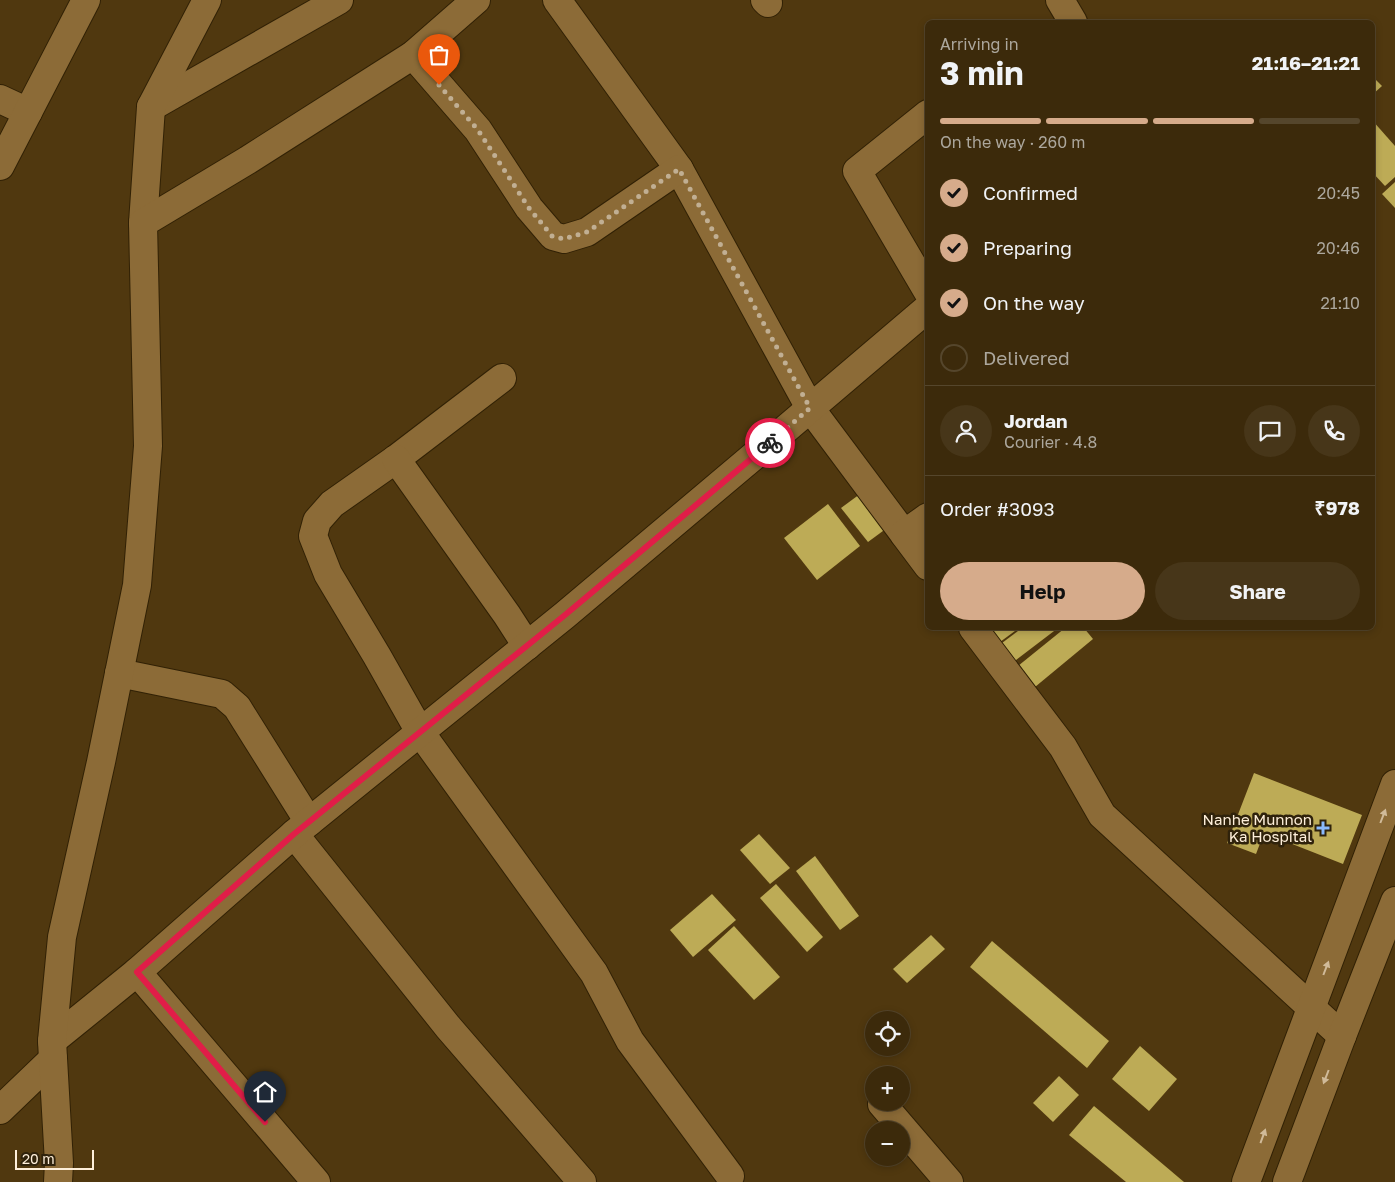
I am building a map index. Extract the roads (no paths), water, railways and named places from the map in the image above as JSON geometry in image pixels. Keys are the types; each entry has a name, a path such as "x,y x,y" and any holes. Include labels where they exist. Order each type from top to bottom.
{"street":[{"path":"0,166 86,0"},
{"path":"77,1182 58,1172 53,1050 62,937 101,762 137,585 148,446 143,223 151,107 207,0"},
{"path":"151,107 339,0"},
{"path":"143,223 248,160 413,55 476,0"},
{"path":"556,0 679,169 810,408 925,562"},
{"path":"413,55 478,130 529,208 552,236 564,239 587,232 679,169"},
{"path":"0,99 28,112"},
{"path":"925,116 857,171 925,287"},
{"path":"0,1110 53,1050 137,972 301,828 573,609 925,311"},
{"path":"502,378 396,459 332,504 317,521 313,536 328,574 420,732 594,973 630,1041 730,1176"},
{"path":"396,459 527,646"},
{"path":"904,534 925,520"},
{"path":"975,630 1063,747 1102,815 1342,1036"},
{"path":"119,673 222,694 238,707 301,828 448,1027 582,1182"},
{"path":"1246,1182 1395,784"},
{"path":"1287,1182 1395,901"},
{"path":"137,972 316,1182"},
{"path":"888,1111 949,1182"}],"place":[{"name":"Nanhe Munnon Ka Hospital","path":"1323,828"}]}
